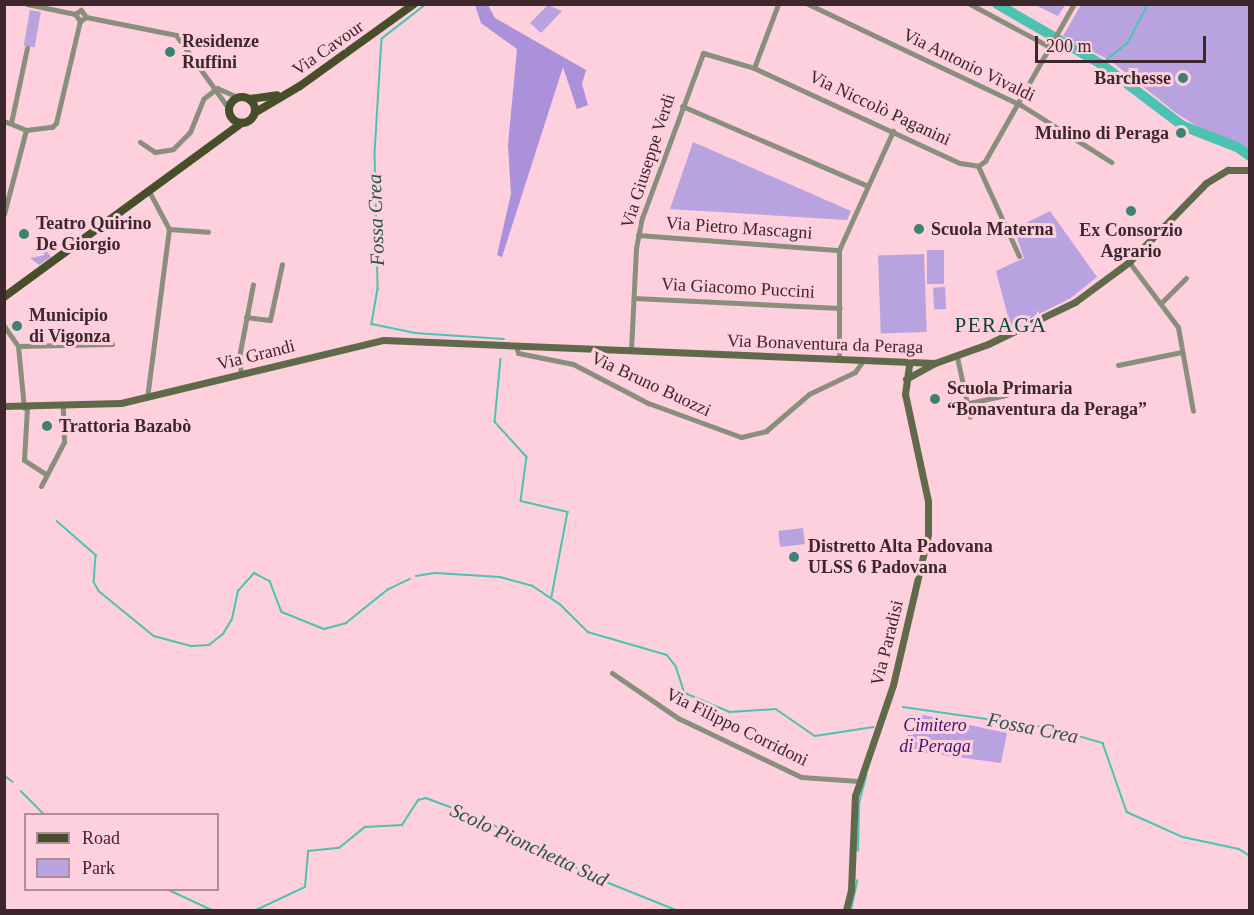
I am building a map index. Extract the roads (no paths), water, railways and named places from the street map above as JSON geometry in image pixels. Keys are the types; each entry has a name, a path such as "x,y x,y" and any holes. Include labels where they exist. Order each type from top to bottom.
{"main road":[{"name":"Via Cavour","path":"256,112 287,94 414,4"},
{"name":"Via Cavour","path":"250,99 287,94"},
{"path":"4,297 150,194 214,141 242,123 250,121 256,112 250,99 239,98 230,112 228,126 214,141"},
{"path":"230,112 242,123"},
{"path":"1249,170 1250,176"},
{"name":"Via Bonaventura da Peraga","path":"516,345 862,362 935,363 957,357 1066,308 1129,262 1206,183 1228,171 1249,170"},
{"name":"Via Grandi","path":"4,406 26,408 113,405 377,341 516,345"},
{"path":"905,380 935,363"},
{"name":"Via Paradisi","path":"846,910 851,890 853,811 859,781 893,685 928,534 928,501 906,400 905,380 909,364"}],"street":[{"path":"27,4 75,14 80,21"},
{"path":"754,68 778,4"},
{"name":"Via Antonio Vivaldi","path":"808,4 1018,103 1111,162"},
{"path":"970,4 1051,45"},
{"path":"1019,256 978,166 1018,103 1074,4"},
{"path":"75,14 81,10 86,17"},
{"path":"27,48 8,122 26,130 56,125 80,21 86,17 174,33 217,88 230,112"},
{"name":"Via Niccolò Paganini","path":"700,55 713,53 754,68 966,165 978,166"},
{"name":"Via Giuseppe Verdi","path":"632,350 638,236 700,55"},
{"path":"217,88 239,98"},
{"path":"140,142 155,152 174,149 190,132 203,99 217,88"},
{"path":"681,106 868,186"},
{"path":"4,214 26,130"},
{"path":"839,360 839,250 894,131"},
{"path":"147,398 169,229 150,194"},
{"path":"169,229 208,232"},
{"name":"Via Pietro Mascagni","path":"638,236 839,250"},
{"path":"1129,262 1162,302 1178,327 1193,411"},
{"path":"246,317 270,320 282,264"},
{"path":"1162,302 1186,278"},
{"path":"241,374 239,357 253,284"},
{"name":"Via Giacomo Puccini","path":"634,298 840,308"},
{"path":"4,326 18,346 26,408 24,460 47,475"},
{"path":"18,346 112,344"},
{"name":"Via Bruno Buozzi","path":"516,345 518,353 573,364 654,405 741,437 766,431 809,394 855,372 862,362"},
{"path":"1118,365 1182,352"},
{"path":"957,357 969,403 970,417"},
{"path":"969,403 1006,395"},
{"path":"41,486 64,442 63,407"},
{"name":"Via Filippo Corridoni","path":"612,673 678,718 801,777 859,781"}],"waterway":[{"name":"Fossa Crea","path":"427,4 382,39 375,152 378,289 372,324 415,333 504,339"},
{"path":"997,4 1101,64 1183,126 1237,147 1250,156"},
{"path":"1101,64 1127,44 1148,4"},
{"name":"Fossa Crea","path":"501,359 495,422 527,457 521,501 568,512 552,597"},
{"path":"57,521 96,555 94,582 99,591 154,636 192,646 209,645 223,634 232,619 238,591 254,573 270,581 282,612 324,629 346,623 387,590 410,579"},
{"name":"Fossa Crea","path":"416,576 436,573 500,577 533,586 560,604 588,632 667,655 676,666 685,693 730,712 776,709 815,736 873,727"},
{"name":"Fossa Crea","path":"903,707 1051,728 1103,743 1127,812 1183,837 1239,849 1250,856"},
{"name":"Scolo Pionchetta Sud","path":"4,775 13,782"},
{"name":"Scolo Pionchetta Sud","path":"858,851 859,804 866,775"},
{"name":"Scolo Pionchetta Sud","path":"21,791 43,813"},
{"name":"Scolo Pionchetta Sud","path":"256,910 305,887 308,851 339,848 365,827 402,825 418,800 426,798 480,818 594,877 676,910"},
{"name":"Scolo Pionchetta Sud","path":"851,910 857,881"},
{"name":"Scolo Pionchetta Sud","path":"171,891 212,910"}],"place":[{"name":"Residenze Ruffini","path":"170,52"},
{"name":"Barchesse","path":"1183,78"},
{"name":"Mulino di Peraga","path":"1181,133"},
{"name":"Ex Consorzio Agrario","path":"1131,211"},
{"name":"Scuola Materna","path":"919,229"},
{"name":"Teatro Quirino De Giorgio","path":"24,234"},
{"name":"Municipio di Vigonza","path":"17,326"},
{"name":"Scuola Primaria “Bonaventura da Peraga”","path":"935,399"},
{"name":"Trattoria Bazabò","path":"47,426"},
{"name":"Distretto Alta Padovana ULSS 6 Padovana","path":"794,557"}],"district":[{"name":"PERAGA","path":"1001,325"}],"park label":[{"name":"Cimitero di Peraga","path":"935,736"}]}
